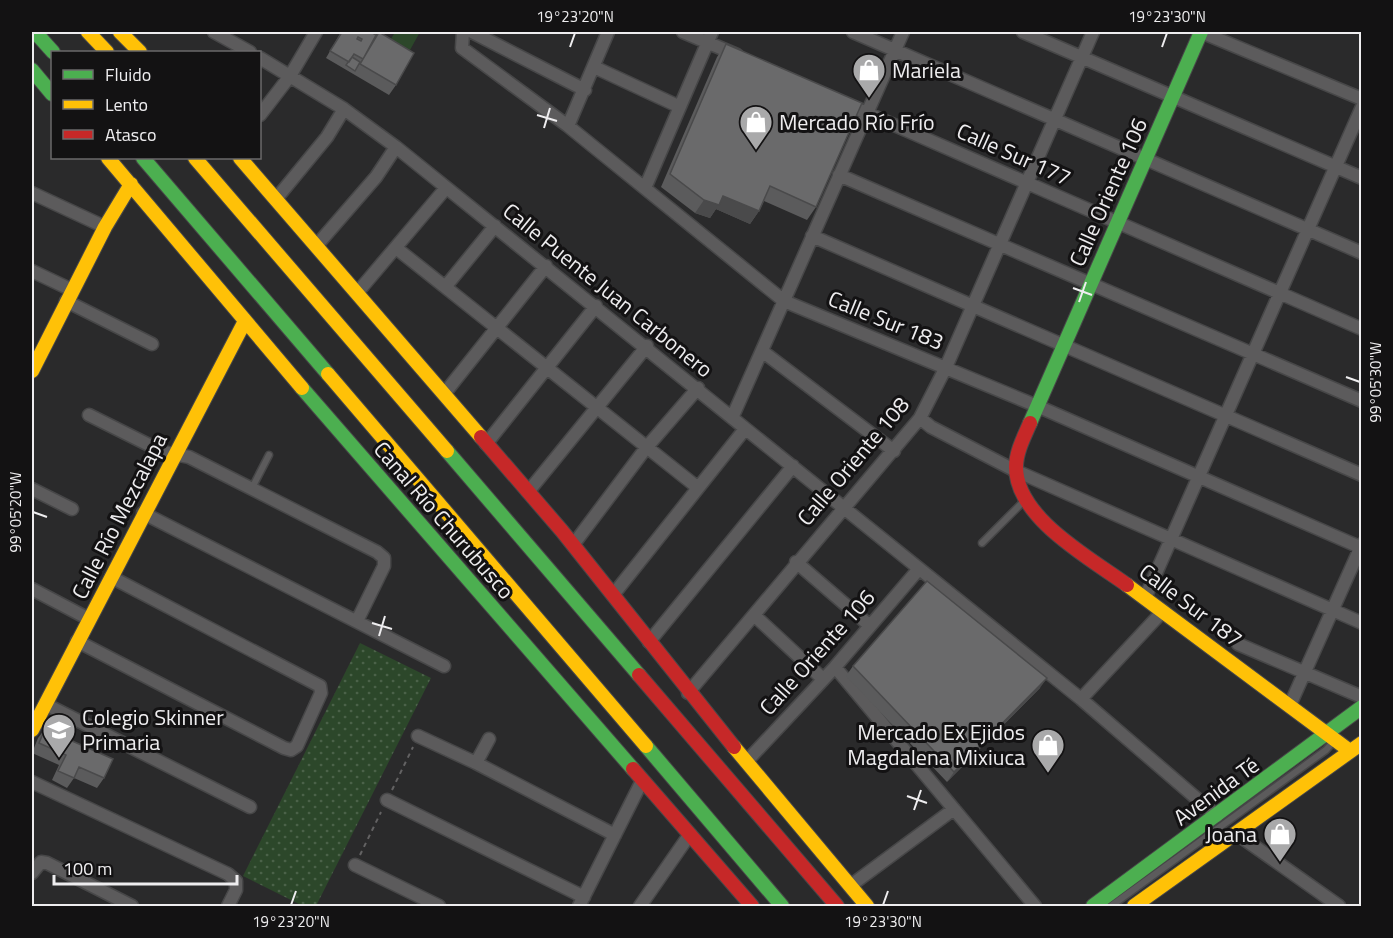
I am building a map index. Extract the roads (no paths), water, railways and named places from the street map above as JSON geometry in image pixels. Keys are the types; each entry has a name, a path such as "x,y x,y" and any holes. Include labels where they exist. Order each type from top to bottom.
{"street":[{"path":"35,32 52,51"},
{"path":"88,32 106,51"},
{"path":"120,32 139,51"},
{"path":"214,32 248,51"},
{"path":"261,114 290,76 316,32"},
{"name":"Calle Sur 183","path":"464,32 462,48 568,126 784,301 946,367 1361,546"},
{"path":"472,32 585,90"},
{"path":"568,126 608,32"},
{"path":"683,32 710,37 750,61"},
{"path":"854,32 1362,253"},
{"path":"732,418 903,32"},
{"path":"1023,32 1362,178"},
{"name":"Calle Oriente 108","path":"688,693 796,562 920,418 946,367 1093,32"},
{"path":"1201,32 1362,99"},
{"name":"Calle Oriente 106","path":"1014,470 1017,453 1036,406 1201,32"},
{"path":"645,188 678,106 710,37"},
{"name":"Calle Puente Juan Carbonero","path":"261,59 344,109 396,147 647,346 918,570 1081,699 1217,816"},
{"path":"594,67 678,106"},
{"path":"32,70 51,93"},
{"name":"Calle Sur 177","path":"835,99 1362,329"},
{"path":"1145,598 1362,107"},
{"path":"276,199 327,137 344,109"},
{"path":"317,245 376,177 396,147"},
{"name":"Canal Río Churubusco","path":"109,159 245,321 690,834 748,905"},
{"name":"Canal Río Churubusco","path":"144,159 782,906"},
{"name":"Canal Río Churubusco","path":"196,159 837,906"},
{"path":"241,159 573,544 688,693 867,906"},
{"path":"839,175 1001,243 1090,284 1362,401"},
{"path":"32,371 35,354 131,184"},
{"path":"357,293 446,188"},
{"path":"32,193 105,227"},
{"path":"446,286 495,226"},
{"path":"812,237 1064,344 1362,475"},
{"path":"396,248 697,488"},
{"path":"444,394 546,266"},
{"path":"32,271 69,296 152,344"},
{"path":"486,444 596,306"},
{"name":"Calle Río Mezcalapa","path":"32,730 245,321"},
{"path":"528,492 647,346"},
{"path":"762,351 894,450"},
{"path":"573,544 646,448 698,388"},
{"path":"89,415 163,452 189,457 377,552 384,558 384,566 357,621"},
{"path":"920,418 931,427 1014,470 1362,623"},
{"path":"613,595 745,429"},
{"path":"649,642 793,466"},
{"name":"Calle Sur 187","path":"1014,470 1025,501 1041,520 1362,760"},
{"path":"32,489 72,509"},
{"path":"143,513 444,666"},
{"path":"1290,705 1361,546"},
{"path":"796,562 869,626"},
{"name":"Calle Oriente 106","path":"746,762 835,667 918,570"},
{"path":"77,641 284,748 291,750 297,746 321,693 320,686 111,577"},
{"path":"32,589 89,619"},
{"path":"1081,699 1163,611"},
{"path":"754,615 823,679"},
{"name":"Calle Sur 187","path":"1238,644 1362,697"},
{"path":"835,667 1035,906"},
{"path":"45,704 250,807"},
{"name":"Avenida Té","path":"1134,906 1237,834 1340,743 1362,707"},
{"path":"418,736 476,763 615,835"},
{"path":"476,763 489,739"},
{"name":"Avenida Té","path":"1093,906 1217,816 1340,743"},
{"path":"387,800 582,902 642,781"},
{"path":"32,782 228,874 236,881 236,890 228,906"},
{"path":"850,886 954,809"},
{"path":"640,906 690,834"},
{"path":"1237,834 1339,906"},
{"path":"32,873 41,862 47,863 132,906"},
{"path":"355,866 439,906"}],"lane":[{"path":"252,488 268,455"},
{"path":"982,543 1025,501"},
{"path":"1111,906 1340,743 1362,734"}],"place":[{"name":"Mariela","path":"869,99"},
{"name":"Mercado Río Frío","path":"756,151"},
{"name":"Colegio Skinner Primaria","path":"59,759"},
{"name":"Mercado Ex Ejidos Magdalena Mixiuca","path":"1048,774"},
{"name":"Joana","path":"1280,863"}]}
